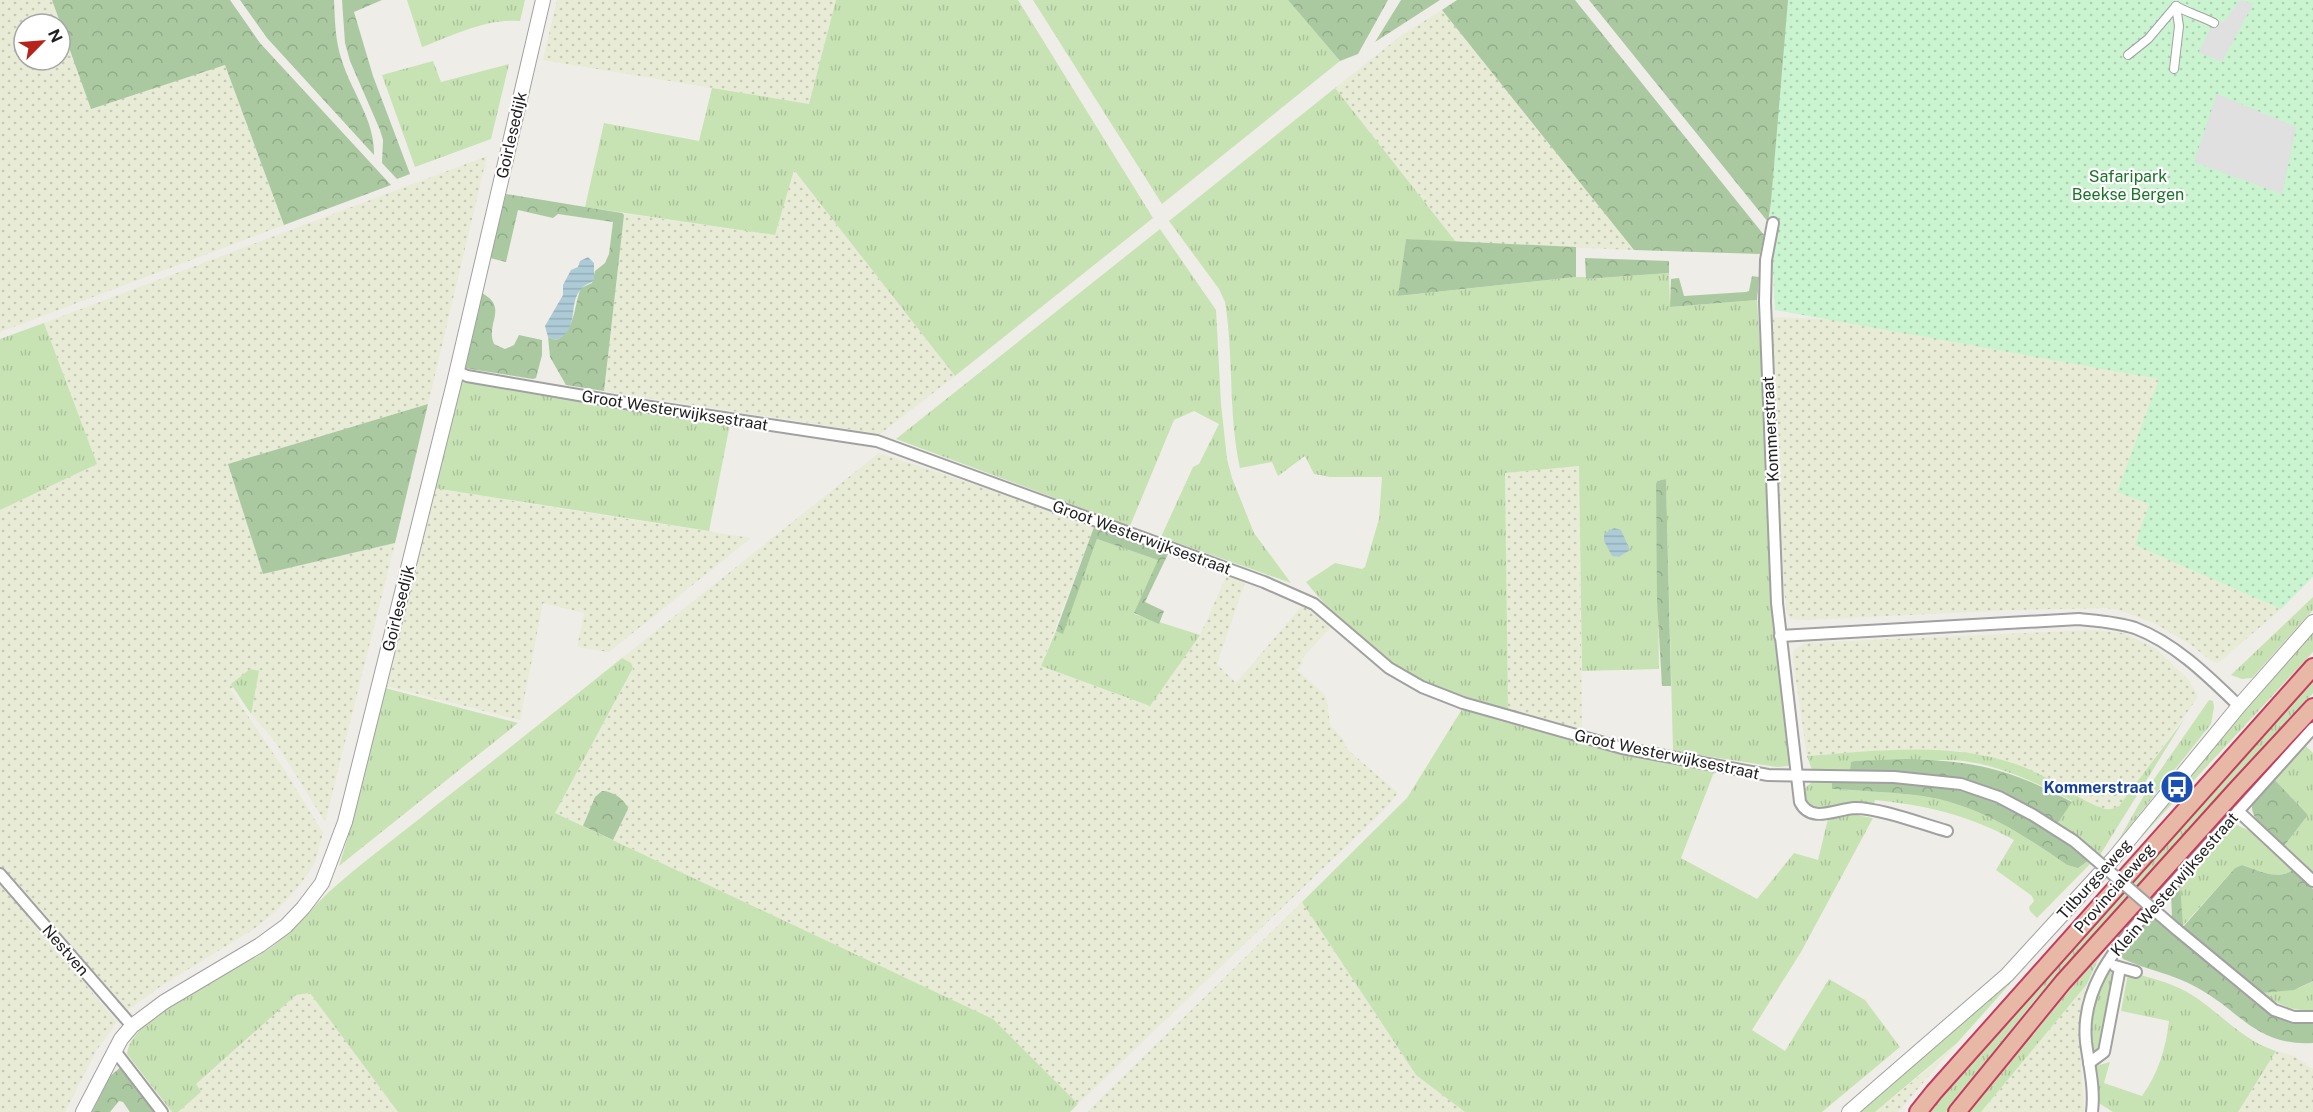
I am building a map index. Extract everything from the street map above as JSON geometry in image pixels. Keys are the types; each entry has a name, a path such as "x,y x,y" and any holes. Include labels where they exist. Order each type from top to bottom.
{"highway":[{"name":"Provincialeweg","path":"1918,1112 2132,867 2313,667"},
{"name":"Provincialeweg","path":"1957,1112 2063,982 2313,707"}],"street":[{"name":"Goirlesedijk","path":"83,1112 115,1050 132,1026 164,1002 260,945 286,926 322,883 345,822 456,371 543,0"},
{"path":"2176,6 2197,13 2214,23"},
{"path":"2128,55 2148,39 2176,6"},
{"path":"2174,69 2179,26 2176,6"},
{"name":"Kommerstraat","path":"1773,223 1766,260 1766,341 1780,636 1797,777"},
{"name":"Groot Westerwijksestraat","path":"456,371 467,376 626,403 877,441 1264,582 1314,604 1389,668 1422,687 1463,703 1622,748 1768,775 1894,777 1961,784 1999,797 2074,841 2274,1010 2294,1017 2313,1017"},
{"path":"1780,636 2079,619 2121,624 2167,644 2239,706"},
{"name":"Tilburgseweg","path":"1849,1112 2007,975 2114,858 2239,706 2313,622"},
{"name":"Klein Westerwijksestraat","path":"2092,1112 2093,1094 2086,1020 2094,987 2106,963 2142,918 2313,728"},
{"path":"1797,777 1800,802 1811,814 1857,808 1947,831"},
{"path":"2238,810 2313,881"},
{"name":"Nestven","path":"0,874 132,1026"},
{"path":"2106,963 2136,972"},
{"name":"Klein Westerwijksestraat","path":"2089,1063 2104,1052 2120,968"},
{"path":"115,1050 162,1112"}],"green space":[{"path":"0,0 52,0 56,12 12,12 12,72 72,72 72,49 225,65 284,225 0,332"},
{"path":"52,0 230,0 260,43 391,185 284,225 225,65 91,109 72,56 72,12 56,12"},
{"path":"240,0 334,0 340,53 346,73 371,130 374,155 267,38"},
{"path":"342,0 382,0 354,12 373,76 410,174 397,179 382,163 383,140 380,130 350,61 345,43"},
{"path":"407,0 525,0 520,21 482,25 422,47"},
{"path":"557,0 836,0 809,104 543,60"},
{"path":"836,0 1018,0 1153,218 955,376 794,170 775,235 585,207 604,123 699,141 712,88 809,104"},
{"path":"1033,0 1288,0 1340,61 1162,204"},
{"path":"1288,0 1388,0 1358,54 1340,61"},
{"path":"1401,0 1440,0 1375,42"},
{"path":"1457,0 1575,0 1764,235 1760,254 1634,250 1442,10"},
{"path":"1589,0 1804,0 1768,222"},
{"name":"Safaripark Beekse Bergen","path":"1788,0 2313,0 2313,577 2281,609 2135,545 2149,504 2117,492 2159,379 1775,310 1770,213"},
{"path":"1442,10 1634,250 1456,242 1335,88 1402,35"},
{"path":"433,61 441,82 509,64 491,139 415,167 382,75"},
{"path":"1335,88 1456,242 1406,239 1399,296 1576,277 1587,279 1669,273 1670,307 1757,300 1774,590 1791,763 1788,766 1777,767 1673,751 1666,479 1657,481 1656,484 1659,669 1582,671 1579,466 1505,473 1508,709 1429,684 1395,665 1346,626 1306,582 1335,563 1362,569 1365,567 1379,519 1382,477 1330,477 1314,474 1305,456 1278,476 1272,462 1240,468 1234,427 1225,302 1219,289 1169,221"},
{"path":"487,156 428,404 229,464 263,574 395,543 325,822 276,743 253,716 234,687 230,689 323,833 315,862 300,885 276,911 254,929 164,984 125,1012 0,866 0,510 97,464 44,323"},
{"path":"793,169 955,376 880,434 604,391 624,216 622,213 775,235"},
{"path":"506,194 624,215 604,391 566,385 550,357 548,337 556,340 571,325 581,288 592,283 595,271 605,263 609,254 613,222 558,214 553,218 518,210 506,262 490,258"},
{"path":"1160,229 1216,310 1221,404 1227,459 1232,478 1254,533 1291,583 1161,537 1193,467 1199,464 1219,424 1194,411 1174,420 1130,526 896,439"},
{"path":"1406,239 1576,247 1576,277 1398,296"},
{"path":"1585,258 1669,261 1669,273 1586,279"},
{"path":"1752,276 1759,277 1757,300 1670,307 1671,279 1679,278 1684,296 1746,292 1749,291"},
{"path":"482,293 494,304 492,336 494,344 505,349 514,345 519,335 542,340 542,355 536,378 464,368"},
{"path":"1769,317 1963,325 2160,379 2117,492 2149,504 2136,545 2281,609 2218,663 2154,623 2119,610 2106,608 1790,619 1787,613 1782,576"},
{"path":"44,323 97,464 0,510 0,339"},
{"path":"460,381 730,424 709,531 434,488"},
{"path":"428,404 395,543 263,574 228,464"},
{"path":"879,453 1013,497 1094,527 1041,666 1149,706 1200,635 1227,575 1245,582 1217,664 1236,683 1302,606 1309,609 1331,627 1305,655 1303,663 1297,670 1323,693 1327,700 1330,725 1343,739 1347,749 1398,793 1387,807 1078,1104 993,1019 613,840 628,809 595,797 583,826 555,813 633,669 631,663 622,658"},
{"path":"1579,466 1582,732 1508,709 1505,473"},
{"path":"1666,479 1671,686 1662,686 1657,601 1656,484 1657,481"},
{"path":"434,488 751,538 609,652 577,647 584,613 543,603 520,720 386,686"},
{"path":"1094,527 1168,554 1145,602 1164,611 1159,624 1134,613 1158,560 1097,539 1063,634 1056,631"},
{"path":"1097,539 1159,560 1134,614 1200,635 1150,706 1041,666 1056,631 1063,633"},
{"path":"2313,597 2313,610 2252,678 2242,679 2231,675"},
{"path":"2313,628 2313,652 2133,846"},
{"path":"2093,630 2123,633 2155,648 2189,680 2198,697 2133,788 2119,806 2112,810 2099,807 2039,774 2014,764 1959,751 1889,750 1807,756 1793,659 1794,650 1805,643"},
{"path":"622,658 631,663 633,668 555,813 993,1019 1078,1104 1070,1112 398,1112 310,993 296,995 196,1084 201,1092 178,1112 172,1112 127,1054 133,1039 146,1024 187,995 269,949 350,874"},
{"path":"250,669 259,671 251,714 231,684"},
{"path":"2313,681 2313,693 2034,1001 1946,1112 1929,1112 2028,992"},
{"path":"385,688 518,723 339,866 353,821"},
{"path":"2209,700 2213,701 2214,707 2211,724 2118,841 2150,785"},
{"path":"1464,706 1594,747 1714,772 1681,858 1757,899 1794,853 1818,860 1828,819 1851,814 1873,818 1801,952 1752,1030 1785,1051 1829,979 1865,1000 1900,1047 1822,1112 1465,1112 1416,1075 1302,902 1407,798"},
{"path":"2185,718 2100,855 2057,824 2072,801 2009,772 1958,760 1941,760 1855,772 1823,773 1812,770 1807,756 1867,751 1928,750 1988,756 2045,777 2092,804 2109,809 2119,806"},
{"path":"2304,744 2313,753 2313,873 2284,846 2308,815 2273,778"},
{"path":"1906,759 1952,762 1992,769 2011,774 2072,802 2057,824 2007,795 1964,780 1907,772 1850,772 1851,762 1855,761"},
{"path":"2273,778 2308,815 2284,846 2262,826 2253,813 2254,800"},
{"path":"1812,782 1832,782 1832,788 1836,789 1914,795 1956,804 2014,830 2067,865 2078,868 2088,861 2091,863 2037,918 2029,907 2034,901 2032,896 1996,870 2014,840 1980,824 1946,812 1911,805 1875,800 1873,807 1846,803 1818,810 1804,805 1803,790"},
{"path":"1832,782 1918,785 1965,792 2003,806 2039,825 2088,861 2078,868 2067,865 2014,830 1956,804 1914,795 1832,789"},
{"path":"602,791 618,796 628,809 613,840 583,826 595,797"},
{"path":"2235,824 2250,831 2293,870 2274,875 2242,865 2235,868 2182,927 2180,882 2227,828"},
{"path":"2242,865 2274,875 2293,870 2313,889 2313,981 2294,990 2261,993 2172,918 2171,893 2180,882 2183,927 2235,868"},
{"path":"0,883 117,1022 96,1051 65,1112 0,1112"},
{"path":"1302,902 1416,1075 1465,1112 1087,1112"},
{"path":"2151,916 2257,1005 2273,1014 2313,1021 2313,1043 2277,1039 2262,1033 2196,987 2123,959 2120,953"},
{"path":"2066,921 1957,1043 1875,1112 1859,1112 1999,988"},
{"path":"2113,938 2097,962 2087,984 1981,1112 1968,1112"},
{"path":"2110,972 2115,974 2103,1051 2094,1051 2092,1021 2096,998 2104,979"},
{"path":"2130,972 2187,992 2252,1040 2276,1051 2238,1112 2113,1112 2097,1102 2096,1066 2110,1062 2104,1083 2142,1096 2157,1070 2166,1041 2169,1021 2121,1011"},
{"path":"2313,981 2313,1010 2299,1010 2286,1006 2261,993 2299,988"},
{"path":"2087,984 2082,999 2079,1031 2084,1112 1981,1112"},
{"path":"310,993 398,1112 178,1112 201,1092 195,1085 296,995"},
{"path":"1957,1043 1898,1112 1875,1112 1933,1065"},
{"path":"2276,1051 2294,1056 2313,1069 2313,1112 2238,1112"},
{"path":"121,1067 154,1112 130,1112 123,1102 119,1101 110,1112 92,1112 110,1076"}],"shaded area":[{"path":"2240,0 2253,4 2222,62 2199,52 2215,19 2223,23"},
{"path":"2217,94 2296,127 2282,194 2194,162"}],"water":[{"path":"588,257 594,263 594,280 583,287 577,295 569,329 556,340 548,337 545,326 563,295 563,285 571,270 578,267 580,261"},
{"path":"1614,528 1621,530 1630,550 1619,557 1612,556 1604,541 1604,534"}],"place":[{"name":"Kommerstraat","path":"2177,787"}]}
